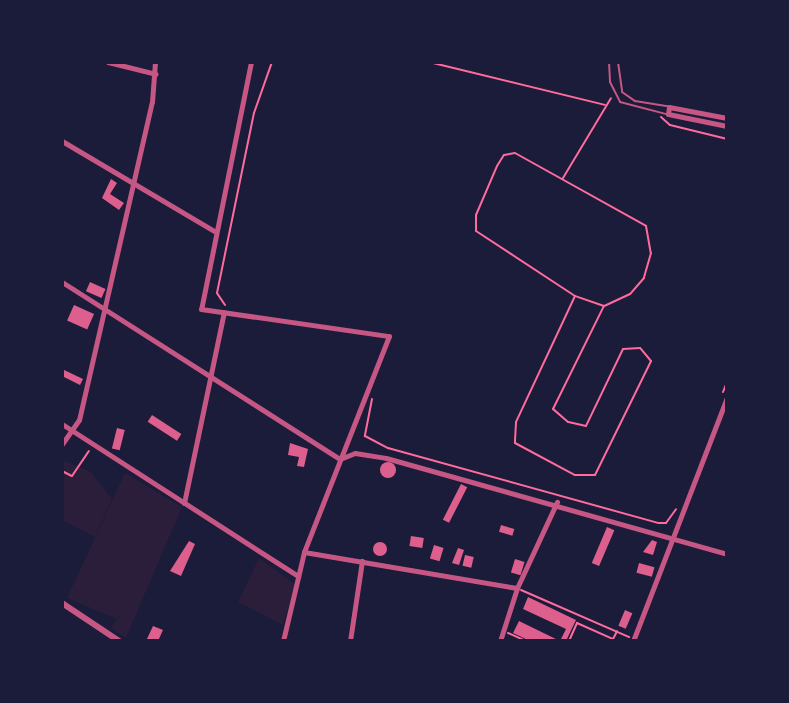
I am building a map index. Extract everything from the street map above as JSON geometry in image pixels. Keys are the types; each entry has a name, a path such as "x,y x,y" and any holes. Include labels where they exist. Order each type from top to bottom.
{"street":[{"path":"108,62 156,74"},
{"path":"62,444 69,429 79,420 156,74 155,62"},
{"path":"251,62 214,231 201,309 226,309 389,336 304,552 283,641"},
{"path":"727,118 669,107 668,114 727,126"},
{"path":"62,141 132,186 214,231"},
{"path":"62,282 340,459"},
{"path":"184,503 226,309"},
{"path":"635,640 725,396"},
{"path":"62,424 298,576"},
{"path":"343,452 557,502 727,554"},
{"path":"340,459 355,453"},
{"path":"501,641 517,588 557,502"},
{"path":"304,552 517,588"},
{"path":"350,641 362,561"},
{"path":"62,603 119,641"}],"lane":[{"path":"609,62 615,94 631,108 668,114"},
{"path":"618,62 622,92 635,101 669,107"}],"path":[{"path":"226,309 218,302 217,293 254,113 272,62"},
{"path":"429,62 605,105"},
{"path":"563,178 605,105 615,94"},
{"path":"658,113 670,125 727,139"},
{"path":"575,296 516,422 515,443 575,475 595,475 651,361 640,348 623,349 586,426 568,422 553,409 604,306 630,294 644,278 651,238 637,219 528,156 504,155 476,215 476,231 575,296 604,306"},
{"path":"725,396 727,382"},
{"path":"372,396 365,436 388,448 659,523 671,518 681,499"},
{"path":"62,471 72,476 77,464 83,466 92,443"},
{"path":"517,588 635,640"},
{"path":"569,641 577,623 612,640 617,631"},
{"path":"504,631 526,641"}],"shaded area":[{"path":"63,460 91,472 112,499 95,537 62,520"},
{"path":"125,473 182,507 126,638 111,628 117,619 67,598"},
{"path":"259,558 295,584 283,625 238,602"}],"building":[{"path":"111,179 117,183 110,194 124,203 119,210 102,198"},
{"path":"90,282 106,289 101,298 86,291"},
{"path":"74,305 94,314 87,329 67,321"},
{"path":"62,369 83,379 80,385 62,376"},
{"path":"152,415 181,434 177,441 148,422"},
{"path":"117,428 125,430 120,450 112,448"},
{"path":"290,443 308,449 304,467 297,466 299,457 288,455"},
{"path":"388,462 396,470 388,478 380,470"},
{"path":"461,484 467,487 449,523 443,520"},
{"path":"501,525 514,529 512,536 499,532"},
{"path":"607,527 614,530 599,566 592,563"},
{"path":"411,536 424,538 422,548 409,546"},
{"path":"652,540 657,542 653,555 643,552"},
{"path":"189,541 195,544 181,576 170,571"},
{"path":"380,542 387,549 380,556 373,549"},
{"path":"434,545 444,548 439,561 430,558"},
{"path":"458,548 464,550 459,565 452,563"},
{"path":"465,555 474,557 471,568 463,566"},
{"path":"515,559 525,562 520,575 511,572"},
{"path":"639,563 654,567 652,577 636,573"},
{"path":"528,597 576,620 566,641 560,641 566,629 523,609"},
{"path":"625,610 632,613 626,629 618,626"},
{"path":"519,621 560,641 530,641 513,633"},
{"path":"153,626 163,630 158,641 146,641"}]}
